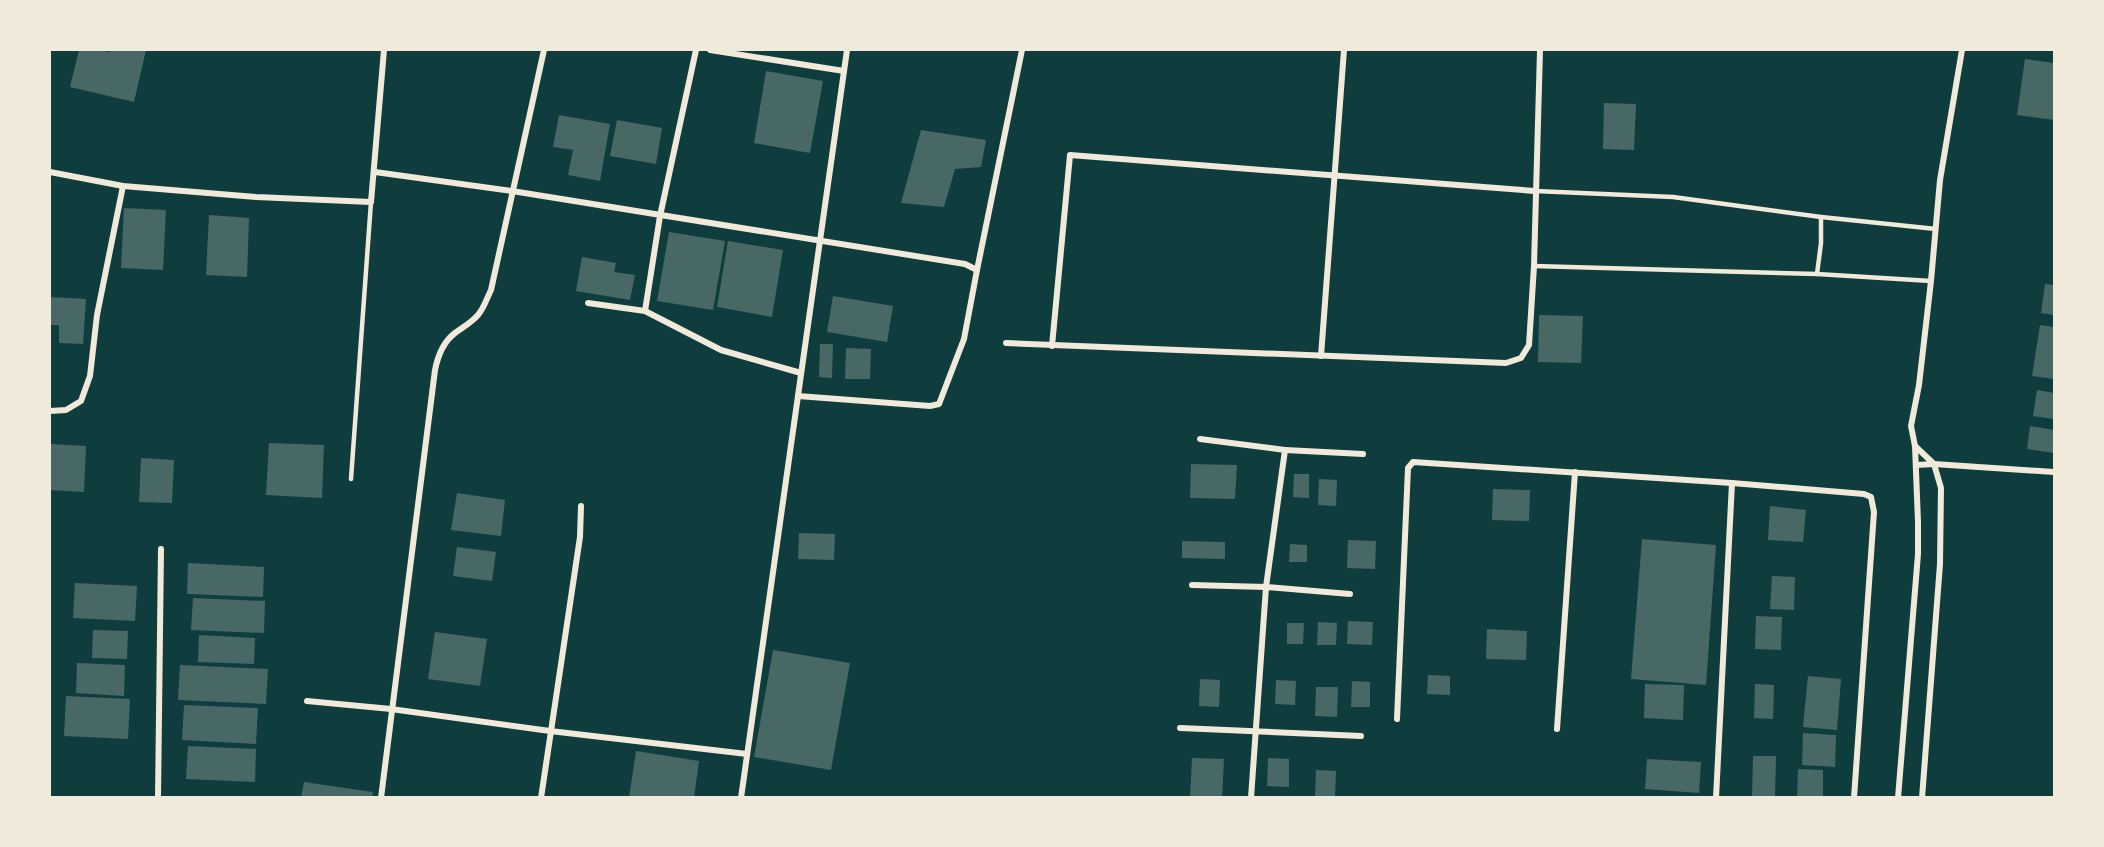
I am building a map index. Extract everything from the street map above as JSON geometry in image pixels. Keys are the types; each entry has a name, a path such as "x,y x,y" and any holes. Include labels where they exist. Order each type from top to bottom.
{"street":[{"path":"50,172 123,186 256,197 371,202 384,50"},
{"path":"381,798 438,356 443,345 453,333 469,324 479,314 491,290 544,50"},
{"path":"645,311 660,216 696,50"},
{"path":"710,50 844,71"},
{"path":"741,798 847,50"},
{"path":"798,396 930,406 939,404 964,339 982,240 1022,50"},
{"path":"1321,356 1344,50"},
{"path":"1006,343 1506,363 1521,358 1529,345 1534,266 1540,50"},
{"path":"1898,798 1918,554 1916,446 1911,426 1919,385 1940,180 1962,50"},
{"path":"1052,346 1070,155 1535,192"},
{"path":"375,172 512,191 965,264 977,270"},
{"path":"50,411 66,410 81,401 90,376 97,315 123,186"},
{"path":"588,303 645,311 721,350 801,373"},
{"path":"1200,439 1285,450 1363,454"},
{"path":"1916,446 1935,464 1941,488 1940,564 1922,798"},
{"path":"1251,798 1266,587 1285,450"},
{"path":"1397,718 1408,468 1413,462 1864,494 1871,497 1874,512 1854,798"},
{"path":"1916,465 1935,464 2055,472"},
{"path":"1557,729 1575,472"},
{"path":"1716,798 1732,483"},
{"path":"541,798 580,537 580,506"},
{"path":"158,798 162,549"},
{"path":"1192,585 1266,587 1350,594"},
{"path":"307,701 391,709 550,731 747,754"},
{"path":"1180,728 1361,736"}],"lane":[{"path":"1535,192 1673,197 1821,217 1935,229"},
{"path":"351,479 371,202"},
{"path":"1817,274 1821,243 1821,217"},
{"path":"1534,266 1817,274 1931,281"}],"building":[{"path":"79,50 109,52 110,50 146,50 134,102 70,87"},
{"path":"2025,59 2054,63 2054,120 2017,115"},
{"path":"766,71 823,81 810,153 754,143"},
{"path":"1604,103 1636,104 1634,150 1603,149"},
{"path":"559,115 610,124 600,181 568,175 573,150 553,147"},
{"path":"617,120 662,128 656,164 610,156"},
{"path":"921,130 986,140 981,167 955,169 944,207 901,203"},
{"path":"124,208 166,210 163,270 121,268"},
{"path":"209,215 249,218 247,277 206,275"},
{"path":"669,232 725,241 713,310 657,301"},
{"path":"728,241 783,250 772,317 717,307"},
{"path":"582,257 616,263 614,272 635,275 630,300 576,291"},
{"path":"2045,284 2054,285 2054,315 2041,313"},
{"path":"833,296 893,306 887,342 827,332"},
{"path":"50,297 86,299 83,344 59,343 59,325 50,325"},
{"path":"1539,315 1583,316 1581,363 1538,362"},
{"path":"2040,325 2054,327 2054,379 2032,376"},
{"path":"820,344 833,344 832,378 819,377"},
{"path":"846,348 871,349 870,379 845,379"},
{"path":"2037,390 2054,393 2054,419 2033,416"},
{"path":"2030,426 2054,430 2054,453 2027,449"},
{"path":"269,443 324,445 322,498 266,495"},
{"path":"50,444 86,446 84,492 50,490"},
{"path":"141,458 174,460 172,503 139,502"},
{"path":"1191,464 1237,465 1235,499 1190,498"},
{"path":"1294,474 1309,474 1309,498 1293,497"},
{"path":"1319,479 1337,480 1336,506 1318,505"},
{"path":"1493,489 1530,490 1529,521 1492,520"},
{"path":"457,493 505,500 501,536 451,530"},
{"path":"1770,506 1806,510 1803,542 1768,540"},
{"path":"799,533 835,534 834,560 798,559"},
{"path":"1642,539 1716,545 1706,685 1631,679"},
{"path":"1348,540 1376,541 1375,569 1347,568"},
{"path":"1182,541 1225,542 1225,559 1182,558"},
{"path":"1290,544 1307,545 1307,562 1289,562"},
{"path":"457,547 496,552 492,581 453,576"},
{"path":"188,563 264,567 263,597 187,594"},
{"path":"1772,576 1795,577 1794,610 1770,609"},
{"path":"75,583 137,586 135,621 73,618"},
{"path":"193,598 265,601 264,633 191,630"},
{"path":"1756,616 1782,617 1781,650 1755,649"},
{"path":"1348,621 1373,622 1372,645 1347,644"},
{"path":"1318,622 1337,623 1336,645 1317,645"},
{"path":"1287,623 1304,623 1303,644 1287,644"},
{"path":"1487,629 1527,631 1526,660 1486,659"},
{"path":"93,630 128,631 127,659 92,658"},
{"path":"435,632 487,639 480,686 428,679"},
{"path":"199,635 255,638 254,664 198,662"},
{"path":"773,650 850,663 831,770 754,757"},
{"path":"77,663 125,665 124,696 76,693"},
{"path":"180,665 268,669 266,704 178,700"},
{"path":"1428,675 1450,676 1450,695 1427,694"},
{"path":"1808,676 1841,679 1837,730 1803,727"},
{"path":"1200,679 1220,680 1219,707 1199,706"},
{"path":"1276,680 1296,681 1295,705 1275,704"},
{"path":"1352,681 1370,682 1370,707 1351,707"},
{"path":"1645,684 1684,685 1683,720 1644,718"},
{"path":"1755,684 1774,685 1773,719 1754,718"},
{"path":"1316,687 1338,687 1337,717 1315,716"},
{"path":"66,696 130,699 128,739 64,736"},
{"path":"184,705 258,708 256,744 182,740"},
{"path":"1803,733 1836,735 1835,767 1802,765"},
{"path":"188,746 256,749 255,782 186,779"},
{"path":"636,751 699,761 694,798 629,798"},
{"path":"1753,756 1776,756 1775,798 1752,798"},
{"path":"1192,758 1224,759 1222,798 1190,797"},
{"path":"1268,758 1289,759 1289,787 1267,786"},
{"path":"1647,759 1701,762 1699,793 1645,789"},
{"path":"1798,769 1823,770 1823,798 1797,798"},
{"path":"1316,770 1336,771 1335,797 1315,796"},
{"path":"304,782 373,792 372,798 301,798"}]}
